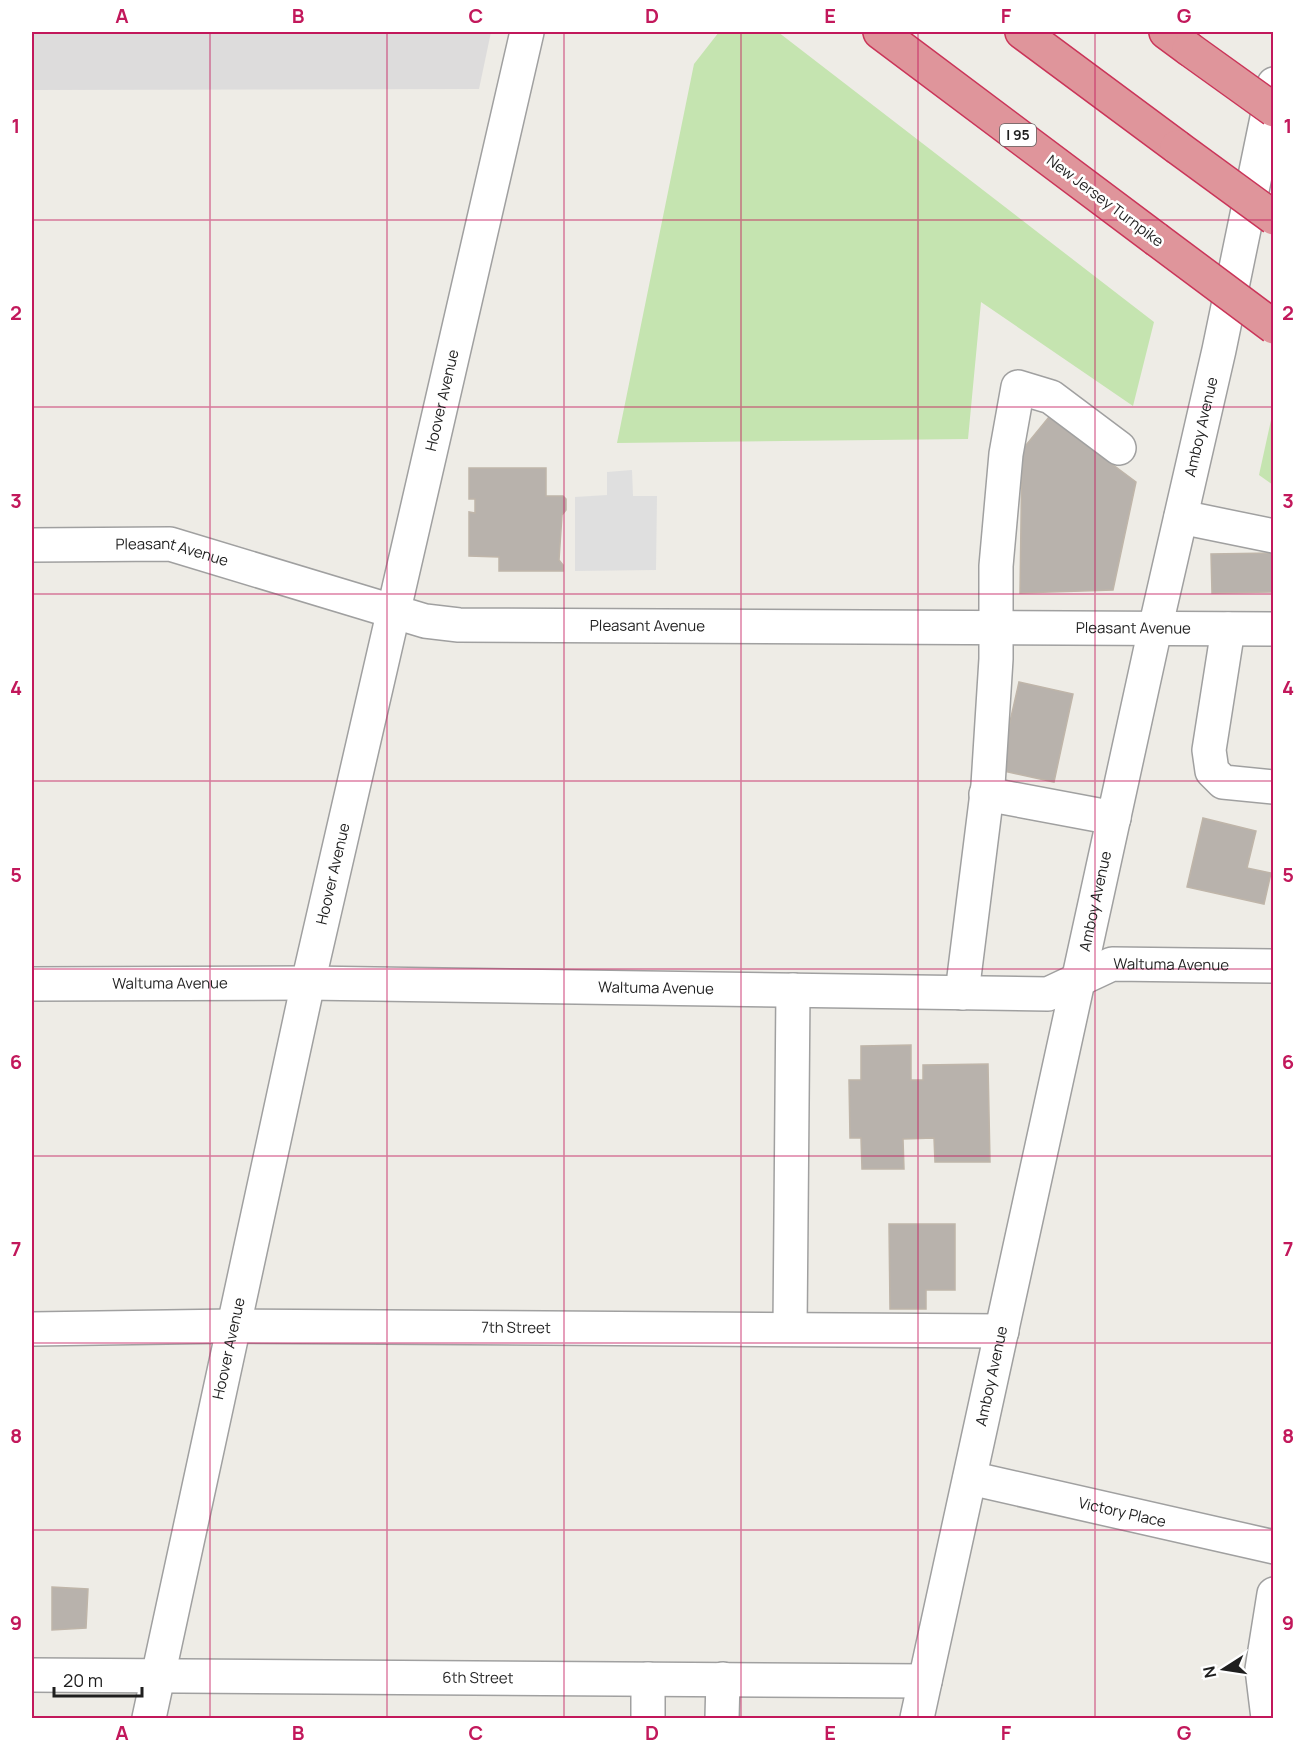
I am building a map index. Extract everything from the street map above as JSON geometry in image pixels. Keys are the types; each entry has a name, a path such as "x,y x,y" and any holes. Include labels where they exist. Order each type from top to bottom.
{"highway":[{"name":"New Jersey Turnpike","path":"880,32 1274,327"},
{"path":"1022,32 1274,218"},
{"path":"1178,40 1274,110"}],"street":[{"name":"Hoover Avenue","path":"149,1719 308,983 527,32"},
{"name":"Amboy Avenue","path":"916,1719 1155,629 1219,350 1274,84"},
{"path":"962,993 986,794 996,659 996,566 1004,476 1018,387 1051,397 1119,448"},
{"path":"1181,517 1274,536"},
{"name":"Pleasant Avenue","path":"32,546 170,544 424,621 459,625 1274,629"},
{"path":"1228,629 1209,750 1212,771 1223,782 1274,787"},
{"path":"986,794 1114,818"},
{"name":"Waltuma Avenue","path":"32,984 308,983 1048,994 1112,964 1274,966"},
{"path":"790,1329 793,990"},
{"name":"7th Street","path":"32,1329 234,1326 1002,1331"},
{"name":"Victory Place","path":"970,1478 1274,1547"},
{"path":"1268,1719 1262,1669 1274,1594"},
{"name":"6th Street","path":"32,1675 925,1681"},
{"path":"648,1679 648,1719"},
{"path":"722,1719 723,1679"}],"shaded area":[{"path":"32,32 491,32 479,89 32,90"},
{"path":"632,470 633,496 657,496 656,570 575,571 575,497 607,495 607,472"}],"green space":[{"path":"719,32 778,32 1154,322 1133,406 981,302 968,439 617,443 694,64"},
{"path":"1274,412 1273,485 1259,475"}],"building":[{"path":"1049,417 1136,482 1113,590 1020,593 1022,450"},
{"path":"469,468 546,468 546,496 563,496 566,499 566,510 562,515 559,560 563,565 563,571 499,571 499,557 469,556 469,512 475,513 475,499 469,499"},
{"path":"1274,553 1274,592 1212,593 1211,554"},
{"path":"1019,682 1073,694 1054,782 999,770"},
{"path":"1203,818 1256,831 1247,868 1271,873 1264,904 1187,887"},
{"path":"911,1045 911,1080 923,1080 923,1065 988,1064 990,1162 935,1162 934,1138 903,1139 904,1169 862,1169 861,1138 850,1138 849,1080 861,1080 861,1046"},
{"path":"889,1224 955,1224 955,1290 926,1290 926,1309 890,1309"},
{"path":"52,1587 88,1589 86,1628 52,1630"}]}
